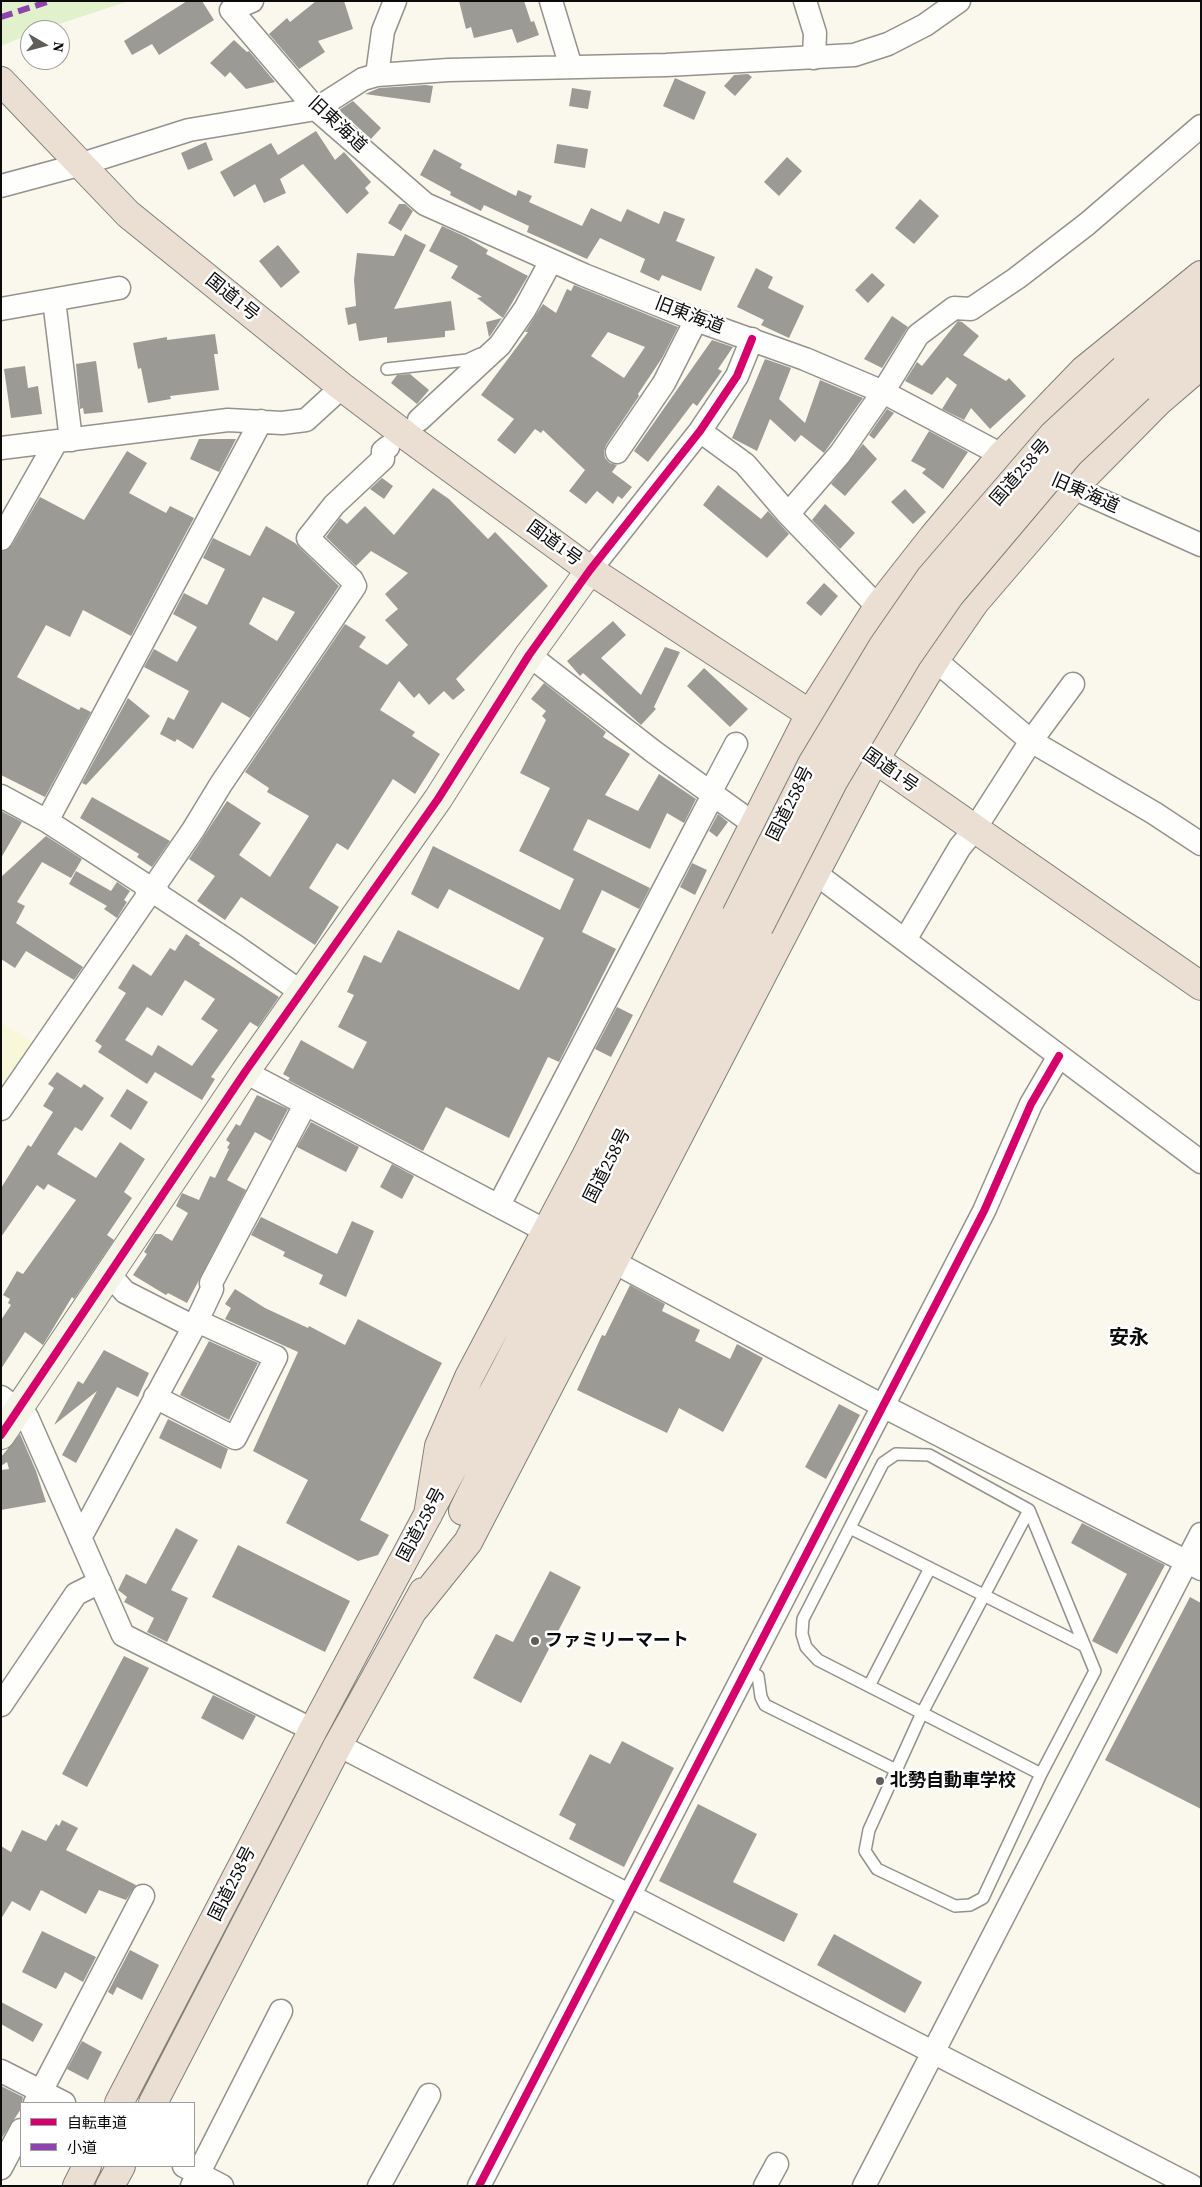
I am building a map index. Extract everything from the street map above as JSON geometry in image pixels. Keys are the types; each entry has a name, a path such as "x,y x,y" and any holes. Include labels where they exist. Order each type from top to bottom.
{"highway":[{"name":"国道1号","path":"3,87 128,214 342,387 590,570 810,714 874,761 1201,986"},
{"path":"428,1515 439,1446 469,1377 546,1231 810,714 878,607 933,537 1002,456 1084,370 1201,275"},
{"name":"国道258号","path":"1131,378 1164,331 1201,304"},
{"name":"国道258号","path":"154,2102 338,1745 415,1608 528,1380 747,921 812,764 883,646 930,578 1053,435 1131,378 1177,351 1201,334"},
{"path":"415,1608 468,1542 612,1261 874,761 935,660 975,602 1073,488 1158,402 1201,366"},
{"name":"国道258号","path":"120,2102 312,1730 747,921"},
{"path":"77,2186 86,2167"},
{"path":"110,2186 120,2167"}],"street":[{"name":"旧東海道","path":"252,1 231,10 316,109 425,204 550,261 696,320 806,359 883,392 1002,456 1201,545"},
{"path":"377,75 383,30 395,1"},
{"path":"551,1 571,67"},
{"path":"806,1 815,34 814,58"},
{"path":"1,186 79,165 189,130 316,109 363,79 377,75 814,58 874,50 926,25 959,1"},
{"path":"788,514 840,454 883,392 918,335 954,308 971,309 1017,278 1087,224 1201,126"},
{"path":"419,420 500,345 525,309 550,261"},
{"path":"1,309 119,288"},
{"path":"1,539 64,441 54,300"},
{"path":"616,452 664,384 696,320"},
{"path":"1,1435 10,1402 109,1274 245,1072 438,799 529,655 590,570 700,431 737,376 752,340"},
{"path":"1,448 228,420 261,420 282,423 306,420 342,387"},
{"path":"47,821 261,420"},
{"path":"700,431 745,464 788,514 878,607"},
{"path":"1,1109 355,586 352,580 308,538 334,505 383,459 383,451 388,447"},
{"path":"529,655 711,794 754,824"},
{"path":"935,660 1031,741 1154,813 1201,844"},
{"path":"904,940 960,847 974,830 1031,741 1074,684"},
{"path":"499,1206 736,744"},
{"path":"1,796 47,821 144,884 301,992"},
{"path":"815,873 1201,1162"},
{"path":"479,2186 984,1212 1031,1104 1059,1056"},
{"path":"245,1072 546,1231"},
{"path":"80,1538 195,1324 212,1289 211,1283 305,1105"},
{"path":"612,1261 883,1406 1194,1565"},
{"path":"109,1274 125,1292 195,1324 276,1357 235,1438 155,1397"},
{"path":"10,1402 27,1416 123,1634 312,1730"},
{"path":"864,2186 933,2052 1194,1565 1201,1534"},
{"path":"1,1706 76,1594 100,1582"},
{"path":"338,1745 629,1897 1192,2186"},
{"path":"38,2098 142,1896"},
{"path":"222,2186 191,2175 281,2011"},
{"path":"1,2071 38,2098 59,2102"},
{"path":"379,2186 428,2095"},
{"path":"1,2168 20,2132"},
{"path":"765,2186 776,2164"}],"lane":[{"path":"387,369 467,360 500,345"},
{"path":"1029,1510 922,1713 869,1830 865,1851 877,1869 956,1906 970,1906 983,1898 1041,1774 1095,1671 1029,1510 929,1455 896,1454 883,1463 802,1619 802,1634 806,1647 818,1660 922,1713 1041,1774"},
{"path":"850,1528 1085,1646"},
{"path":"869,1686 930,1568"},
{"path":"746,1670 758,1676 761,1698 765,1705 896,1770"}],"green space":[{"path":"1,1 129,1 70,20 20,20 20,38 1,46"},
{"path":"1,1022 35,1044 8,1084 1,1080"}],"building":[{"path":"187,1 202,1 214,20 159,55 152,44 132,55 124,41"},
{"path":"316,1 344,1 353,29 318,41 325,52 299,69 269,34 287,18 290,22"},
{"path":"459,1 524,1 531,22 534,21 539,35 517,43 512,29 474,38 471,27 466,29"},
{"path":"234,40 247,52 249,51 275,82 246,89 230,72 225,77 210,63"},
{"path":"748,74 752,77 735,96 724,86 734,75"},
{"path":"675,78 706,92 694,120 663,106"},
{"path":"433,86 430,103 365,94 379,88"},
{"path":"572,88 591,91 588,109 569,106"},
{"path":"353,101 381,128 371,139 339,110"},
{"path":"316,131 335,160 344,152 371,182 365,188 369,193 347,214 303,164 280,179 286,193 264,203 255,184 234,197 220,172 271,143 278,155"},
{"path":"206,142 213,160 188,170 181,153"},
{"path":"557,144 588,149 585,168 554,163"},
{"path":"434,149 462,164 460,168 516,196 518,190 532,196 529,202 582,226 591,208 621,222 627,209 659,224 664,211 685,219 676,241 715,257 701,291 662,275 659,281 640,272 645,259 600,238 587,259 527,232 529,226 484,205 481,211 450,195 451,192 420,175"},
{"path":"787,157 802,171 779,196 764,182"},
{"path":"920,199 939,216 914,244 895,228"},
{"path":"399,204 405,204 413,211 401,231 388,223"},
{"path":"442,226 466,237 488,250 486,254 528,276 503,318 477,298 482,297 451,278 458,266 429,251"},
{"path":"405,234 426,245 394,309 451,301 455,330 445,331 445,337 387,343 387,337 359,341 356,323 348,325 345,308 356,306 354,280 357,253 394,256"},
{"path":"278,245 300,272 281,288 259,261"},
{"path":"756,268 773,277 768,288 804,306 789,338 761,325 764,320 737,307"},
{"path":"872,273 885,285 868,303 855,290"},
{"path":"574,285 678,327 662,358 638,394 639,396 606,445 605,458 610,463 617,465 612,472 632,487 622,499 618,496 613,504 597,491 586,504 569,491 585,470 543,430 541,433 535,429 515,454 497,440 514,419 481,395 528,332 525,332 543,304 556,313 567,289 571,291","holes":["608,332 645,347 624,378 591,356"]},
{"path":"892,316 908,327 882,368 864,359"},
{"path":"502,318 490,336 489,337 486,322"},
{"path":"958,321 962,322 979,336 963,355 1006,381 1009,378 1026,396 990,429 971,408 964,420 942,409 957,385 947,377 932,395 905,381 917,362 922,366"},
{"path":"215,334 218,354 214,354 219,390 170,396 171,399 148,403 141,368 138,369 133,343 167,337 167,340"},
{"path":"712,340 733,347 718,369 722,371 697,406 693,403 648,462 634,451"},
{"path":"765,359 791,368 779,399 805,423 820,380 863,398 824,453 801,435 795,442 770,419 757,451 732,438"},
{"path":"96,361 103,412 84,414 83,408 80,409 76,364"},
{"path":"25,366 28,388 38,386 42,414 11,418 4,369"},
{"path":"410,374 429,390 417,404 391,383 397,375"},
{"path":"887,409 894,413 874,439 869,435"},
{"path":"929,431 968,452 943,489 922,473 926,469 911,461"},
{"path":"199,439 236,439 219,472 190,459"},
{"path":"863,444 877,459 845,496 831,484"},
{"path":"127,451 147,463 129,493 166,513 170,506 194,518 131,636 83,610 70,637 46,625 17,677 79,710 81,707 91,712 45,797 1,775 1,552 12,545 40,497 84,520"},
{"path":"382,478 393,486 384,499 370,489"},
{"path":"718,485 761,519 768,511 789,534 767,558 703,505"},
{"path":"433,488 449,499 488,539 495,532 548,586 456,679 465,690 453,700 444,691 429,705 419,693 414,698 399,681 380,710 415,732 412,736 440,754 415,794 393,779 348,850 337,843 309,888 339,907 315,945 241,897 225,920 197,901 215,876 189,859 227,801 261,823 239,855 270,877 309,816 267,792 269,788 245,772 345,624 366,637 359,647 387,665 408,645 385,620 398,609 385,594 408,573 371,551 356,566 326,537 340,518 347,524 365,506 394,535"},
{"path":"905,489 926,512 913,524 891,502"},
{"path":"825,504 855,533 840,549 812,520"},
{"path":"266,526 295,543 339,586 250,718 222,702 193,749 177,739 175,742 160,734 168,717 174,720 189,691 144,667 154,649 177,662 197,627 173,614 184,593 207,605 225,569 203,558 213,538 250,556","holes":["263,597 295,612 277,641 249,624"]},
{"path":"824,583 838,596 821,616 806,603"},
{"path":"613,621 626,635 601,658 641,695 665,647 680,652 654,707 656,709 641,725 583,673 580,676 567,661"},
{"path":"704,668 748,709 730,727 687,686"},
{"path":"544,683 606,732 603,737 630,754 605,795 638,811 659,774 696,799 684,823 667,813 650,849 588,819 573,850 650,888 639,909 602,890 582,932 616,949 559,1062 548,1057 509,1138 446,1107 423,1151 288,1080 290,1078 283,1074 301,1040 353,1069 367,1042 338,1027 354,995 347,992 364,955 381,963 398,930 519,990 544,938 449,889 438,909 411,894 433,846 560,910 574,879 519,851 550,788 520,773 546,720 542,716 546,711 531,699"},
{"path":"128,698 150,716 86,785 82,783"},
{"path":"92,797 170,841 152,867 137,857 139,854 80,818"},
{"path":"1,811 22,822 1,858"},
{"path":"718,814 728,822 717,837 709,831"},
{"path":"46,836 82,859 71,878 42,862 17,902 25,906 16,923 83,967 74,980 26,951 15,968 1,959 1,877"},
{"path":"692,863 707,870 695,895 680,887"},
{"path":"76,871 111,891 117,882 130,891 124,900 127,902 117,918 104,909 107,906 69,884"},
{"path":"186,934 200,943 199,945 279,997 258,1027 250,1022 211,1077 215,1079 202,1100 155,1072 147,1084 98,1052 102,1046 95,1041 126,993 118,988 133,964 151,976 170,948 175,951","holes":["185,980 215,999 201,1019 218,1030 192,1066 158,1045 152,1056 125,1040 147,1007 162,1016"]},
{"path":"617,1007 633,1015 611,1057 595,1049"},
{"path":"57,1072 81,1088 84,1084 104,1098 82,1131 75,1127 57,1154 96,1178 120,1142 145,1159 124,1192 132,1198 107,1235 114,1240 74,1299 72,1297 43,1345 25,1332 1,1369 1,1320 11,1305 8,1303 10,1299 3,1295 17,1271 23,1274 76,1200 48,1184 44,1190 37,1185 1,1237 1,1188 28,1145 31,1147 53,1112 43,1106 54,1088 48,1084"},
{"path":"127,1089 148,1102 131,1130 110,1116"},
{"path":"257,1095 288,1109 271,1141 255,1132 227,1180 246,1190 187,1303 168,1293 166,1295 133,1275 147,1254 144,1252 155,1234 161,1234 172,1241 188,1213 176,1206 182,1193 199,1200 210,1176 215,1178 229,1149 227,1148 230,1143 226,1140 236,1124 240,1126"},
{"path":"311,1122 359,1147 346,1172 297,1147"},
{"path":"392,1164 414,1176 402,1199 380,1187"},
{"path":"261,1217 337,1254 352,1221 374,1231 346,1297 319,1284 323,1275 283,1256 285,1252 251,1235"},
{"path":"630,1285 665,1304 662,1311 700,1330 695,1341 730,1359 737,1344 763,1358 723,1432 679,1408 667,1433 577,1390 602,1335 605,1336"},
{"path":"235,1289 265,1308 308,1328 309,1326 345,1345 358,1319 442,1363 360,1520 389,1535 378,1555 358,1561 286,1523 308,1480 253,1451 298,1352 225,1319 231,1308 225,1304"},
{"path":"209,1341 258,1363 229,1420 180,1395"},
{"path":"104,1350 149,1373 138,1397 117,1387 76,1463 62,1455 97,1391 54,1425 78,1381 83,1384"},
{"path":"839,1404 860,1415 826,1479 805,1467"},
{"path":"168,1419 228,1449 221,1469 159,1438"},
{"path":"20,1434 36,1471 46,1502 1,1510 1,1470 9,1469 7,1462 1,1466 1,1457"},
{"path":"1082,1523 1165,1565 1117,1654 1092,1641 1127,1574 1071,1543"},
{"path":"176,1528 198,1540 171,1590 188,1598 167,1642 147,1632 154,1618 124,1602 127,1597 118,1590 126,1574 146,1584"},
{"path":"238,1545 350,1601 325,1652 212,1597"},
{"path":"550,1571 581,1587 521,1703 473,1678 496,1634 513,1642"},
{"path":"1190,1597 1201,1603 1201,1809 1105,1760"},
{"path":"124,1656 149,1668 87,1787 62,1774"},
{"path":"213,1695 256,1716 243,1740 201,1718"},
{"path":"622,1741 674,1768 624,1867 569,1839 576,1824 559,1815 590,1754 610,1764"},
{"path":"698,1804 757,1834 733,1882 798,1914 784,1942 659,1881"},
{"path":"62,1820 78,1828 66,1850 136,1885 126,1900 99,1890 86,1914 41,1890 30,1911 12,1901 1,1919 1,1846 11,1852 22,1830 46,1841 56,1824 59,1826"},
{"path":"42,1931 96,1957 83,1982 65,1972 56,1989 22,1972"},
{"path":"834,1934 922,1982 905,2013 817,1965"},
{"path":"130,1950 159,1965 142,2000 117,1987 113,1995 108,1992"},
{"path":"1,2002 43,2024 33,2042 1,2024"},
{"path":"82,2041 102,2052 88,2080 67,2069"},
{"path":"1,2086 23,2097 22,2102 20,2102 20,2110 1,2139"}],"marked path":[{"path":"1,17 50,1"}],"cycle path":[{"path":"1,1435 245,1072 438,799 529,655 590,570 700,431 737,376 752,339"},
{"path":"479,2186 984,1211 1031,1104 1059,1056"}],"place":[{"name":"ファミリーマート","path":"535,1641"},
{"name":"北勢自動車学校","path":"880,1781"}],"district":[{"name":"安永","path":"1129,1339"}]}
